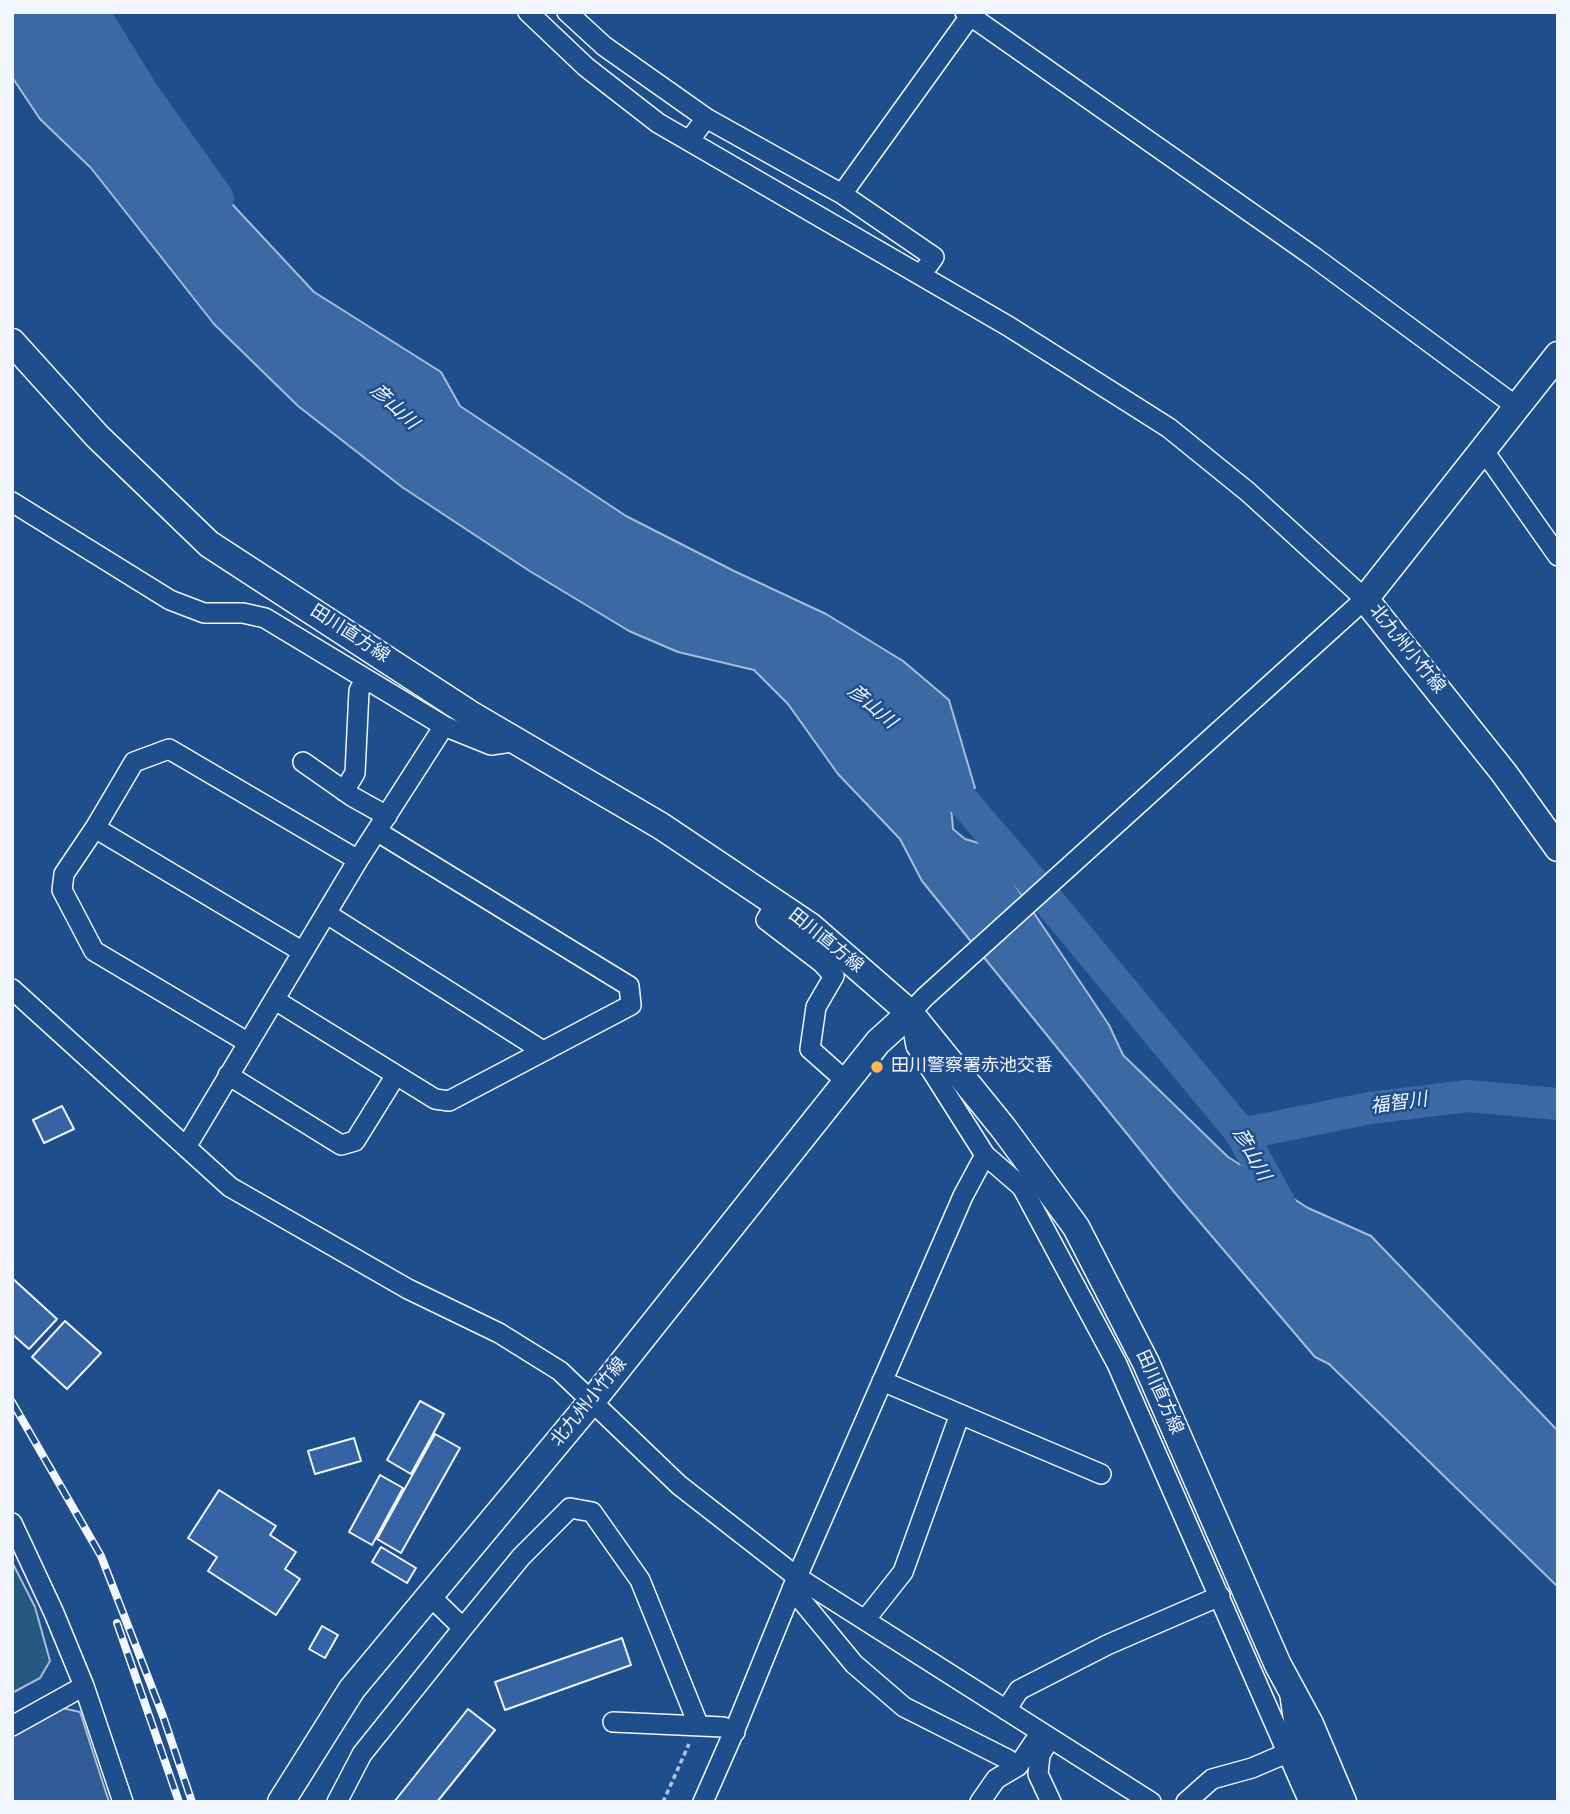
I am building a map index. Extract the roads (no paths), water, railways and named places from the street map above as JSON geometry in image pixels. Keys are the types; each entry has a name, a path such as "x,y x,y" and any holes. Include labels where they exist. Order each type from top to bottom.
{"main road":[{"name":"田川直方線","path":"12,342 97,436 209,544 470,715 661,827 810,926 918,1005 1076,1227 1146,1363 1343,1802"},
{"name":"北九州小竹線","path":"1558,355 1484,451 1356,607 1504,773 1558,848"},
{"name":"北九州小竹線","path":"281,1802 352,1689 592,1401 878,1042 918,1005"}],"street":[{"path":"528,12 586,67 658,123 1008,326 1169,428 1248,492 1356,607 918,1005 916,1046 985,1155 1022,1187 1117,1364 1309,1802"},
{"path":"567,12 604,46 706,118 842,194 934,257 921,275"},
{"path":"842,194 969,13 1314,257 1517,407"},
{"path":"689,141 706,118"},
{"path":"1484,451 1558,556"},
{"path":"12,502 170,600 204,613 243,612 265,618 444,726 491,745 518,741"},
{"path":"344,791 355,773 359,691 365,678"},
{"path":"186,1147 358,860 444,726"},
{"path":"247,1042 94,951 62,890 64,874 134,762 169,749 358,860"},
{"path":"275,1000 435,1099 449,1101 631,1005 629,986 383,824 344,791 303,762"},
{"path":"95,828 303,952"},
{"path":"776,903 766,920 822,963 834,976 816,1007 810,1049 846,1082"},
{"path":"327,914 543,1051"},
{"path":"12,989 230,1187 408,1289 499,1334 560,1371 679,1485 795,1583 865,1620 1151,1802"},
{"path":"228,1075 341,1145 355,1141 396,1075"},
{"path":"704,1802 882,1381 963,1196 985,1155"},
{"path":"882,1381 1101,1474"},
{"path":"865,1620 903,1572 960,1414"},
{"path":"337,1802 362,1754 521,1558 570,1508 592,1512 640,1580 696,1719 696,1725"},
{"path":"12,1523 54,1612 84,1686 123,1802"},
{"path":"795,1583 854,1664 904,1707 1018,1766"},
{"path":"430,1595 463,1628"},
{"path":"1006,1710 1019,1690 1107,1644 1220,1596"},
{"path":"1288,1683 1295,1731 1322,1802"},
{"path":"12,1726 84,1686"},
{"path":"613,1722 723,1727 735,1732"},
{"path":"980,1802 996,1779 1018,1766 1045,1735"},
{"path":"1045,1735 1038,1774 1051,1802"},
{"path":"1186,1802 1212,1779 1252,1768 1287,1753"}],"water":[{"path":"12,12 95,12 135,100 314,292 441,372 460,406 626,516 826,614 903,661 949,700 975,788 951,806 953,829 965,839 989,846 1109,1025 1123,1055 1228,1157 1308,1208 1371,1236 1558,1431 1558,1587 1329,1364 1315,1357 1175,1193 922,881 900,839 838,774 788,704 754,670 678,652 629,631 528,570 402,487 298,406 214,324 91,168 40,119 12,77"}],"waterway":[{"name":"彦山川","path":"93,12 143,93 218,198"},
{"name":"彦山川","path":"934,767 1241,1133 1287,1222"},
{"name":"福智川","path":"1241,1134 1370,1108 1467,1096 1558,1104"}],"railway":[{"path":"12,1402 101,1556 163,1716 192,1802"},
{"path":"117,1623 179,1802"}],"place":[{"name":"田川警察署赤池交番","path":"877,1067"}]}
